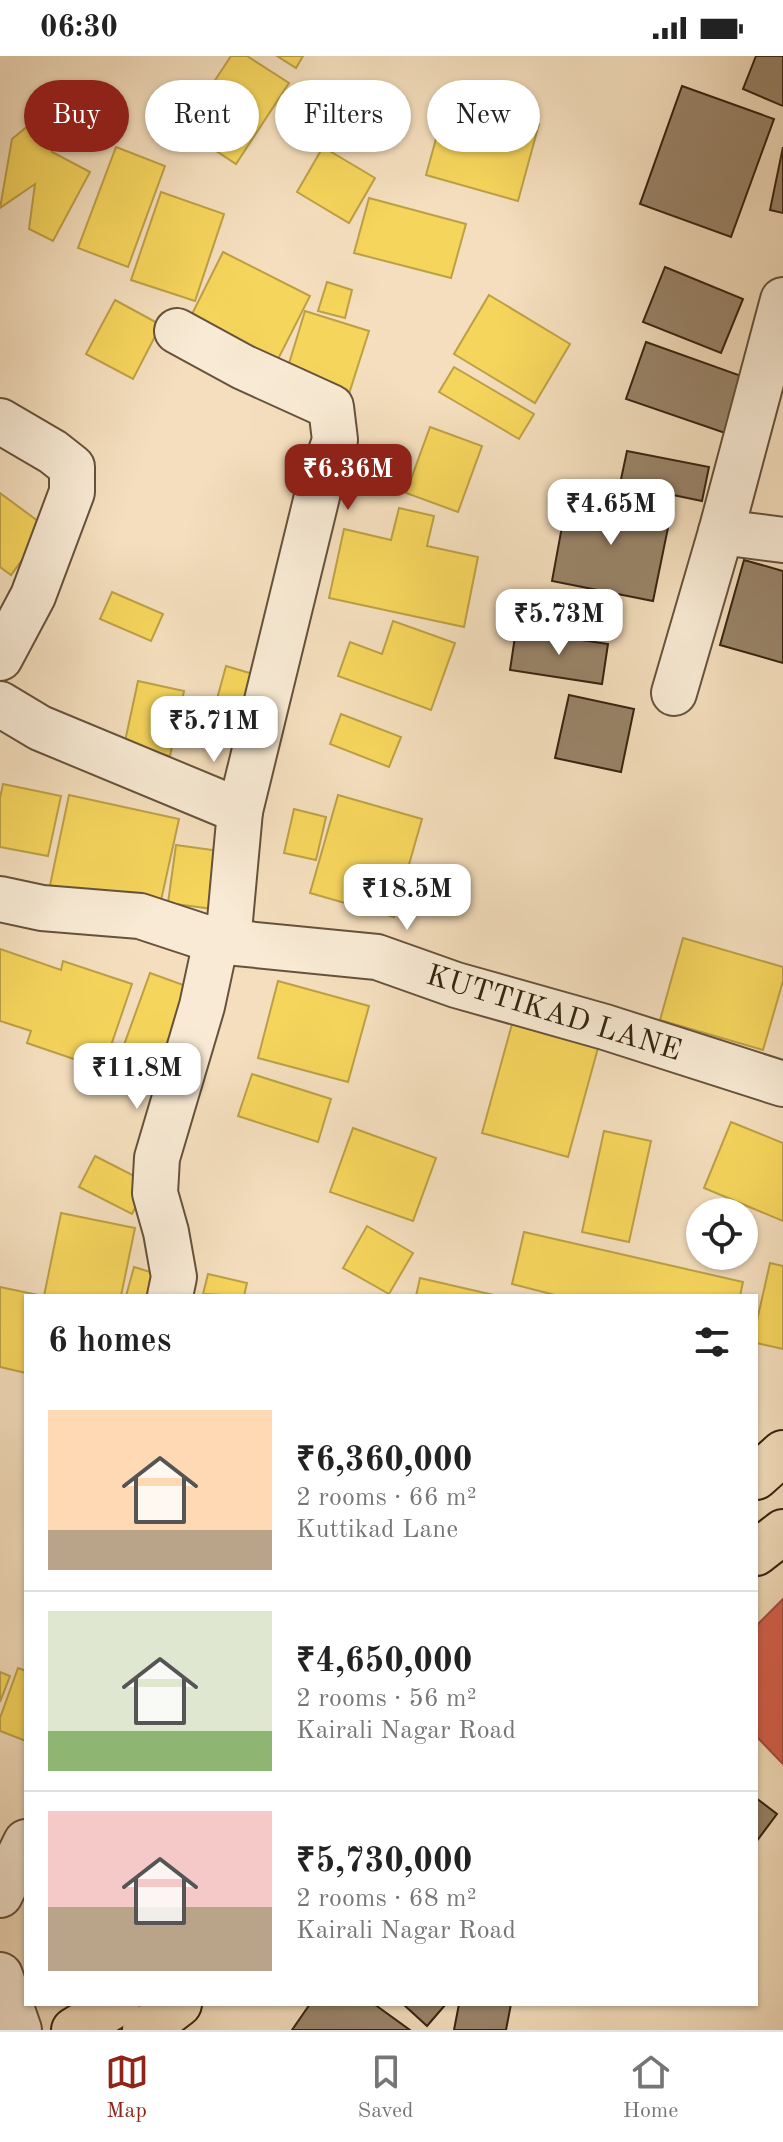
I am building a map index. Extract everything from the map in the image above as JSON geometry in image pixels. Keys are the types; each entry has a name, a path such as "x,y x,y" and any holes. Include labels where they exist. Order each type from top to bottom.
{"main road":[{"path":"758,1475 783,1453"},
{"path":"758,1551 783,1532"},
{"path":"74,2030 114,2006"},
{"path":"145,2030 176,2006"}],"street":[{"path":"674,693 783,300"},
{"path":"170,1294 174,1277 155,1193 157,1158 222,941 240,811 320,484 335,440 331,407 243,367 177,331"},
{"path":"0,421 72,467 72,492 33,596 0,658"},
{"path":"721,532 783,540"},
{"path":"0,704 40,728 240,811"},
{"name":"KUTTIKAD LANE","path":"0,899 42,908 140,916 222,941 377,957 456,985 605,1027 783,1084"},
{"path":"0,1895 24,1846"},
{"path":"0,1975 19,2030"}],"building: Homes":[{"path":"231,56 247,56 284,80 275,80 275,104 259,129 259,80 215,80"},
{"path":"277,56 303,56 296,68"},
{"path":"24,129 24,152 52,152 90,172 53,241 29,229 35,184 0,208 12,139"},
{"path":"114,152 129,152 165,166 128,267 78,248"},
{"path":"218,152 244,152 236,164"},
{"path":"320,152 331,152 375,178 349,223 297,192"},
{"path":"432,152 531,152 518,201 426,175"},
{"path":"161,192 224,214 195,301 131,280"},
{"path":"369,198 466,224 451,278 354,253"},
{"path":"223,252 310,296 272,371 185,328"},
{"path":"327,282 352,290 345,318 318,311"},
{"path":"489,295 570,344 535,403 454,354"},
{"path":"115,300 161,325 133,379 86,354"},
{"path":"305,311 369,331 347,400 284,380"},
{"path":"454,367 534,414 519,439 439,392"},
{"path":"430,427 482,446 458,512 406,493"},
{"path":"0,493 46,527 11,575 0,567"},
{"path":"399,508 434,516 427,546 478,557 464,627 329,598 344,529 391,540"},
{"path":"112,592 163,614 151,641 100,619"},
{"path":"393,621 455,643 431,710 338,676 350,642 382,654"},
{"path":"226,666 253,674 245,706 217,699"},
{"path":"138,681 184,691 170,756 124,746"},
{"path":"341,714 401,737 389,767 330,744"},
{"path":"3,784 61,796 48,856 0,847"},
{"path":"69,795 179,819 158,914 49,890"},
{"path":"338,795 422,819 394,917 310,893"},
{"path":"294,809 326,817 316,860 284,853"},
{"path":"176,845 220,851 213,909 168,903"},
{"path":"683,938 783,967 783,981 763,1050 660,1020"},
{"path":"0,949 61,970 63,961 132,984 103,1069 27,1043 31,1031 0,1021"},
{"path":"150,973 200,991 174,1063 124,1045"},
{"path":"278,981 369,1006 348,1082 258,1058"},
{"path":"512,1024 598,1048 568,1157 482,1133"},
{"path":"139,1060 173,1071 166,1096 132,1086"},
{"path":"252,1074 331,1099 318,1142 238,1116"},
{"path":"731,1122 783,1143 783,1221 758,1211 758,1198 728,1198 704,1188"},
{"path":"353,1128 436,1158 413,1221 330,1192"},
{"path":"604,1131 651,1141 629,1242 582,1232"},
{"path":"95,1156 148,1183 132,1214 79,1187"},
{"path":"61,1213 135,1228 121,1294 44,1294"},
{"path":"367,1226 413,1253 389,1294 343,1268"},
{"path":"524,1232 743,1282 740,1294 551,1294 512,1284"},
{"path":"770,1263 783,1266 783,1349 758,1343 758,1316"},
{"path":"134,1267 170,1278 165,1294 127,1294"},
{"path":"208,1274 247,1283 244,1294 203,1294"},
{"path":"420,1278 489,1294 416,1294"},
{"path":"0,1287 33,1294 24,1294 24,1373 0,1367"},
{"path":"18,1668 24,1670 24,1740 0,1731 0,1718"},
{"path":"0,1672 10,1676 0,1702"}],"building: Shops":[{"path":"783,1599 783,1764 758,1738 758,1624"}],"building: Other":[{"path":"756,56 783,56 783,106 743,89"},
{"path":"682,86 774,119 731,237 640,204"},
{"path":"783,147 783,213 770,210"},
{"path":"665,267 743,299 721,353 643,322"},
{"path":"646,342 747,378 728,434 626,399"},
{"path":"627,451 709,467 702,501 620,484"},
{"path":"568,494 671,513 653,601 552,581"},
{"path":"744,560 783,571 783,663 720,645"},
{"path":"516,630 608,644 602,684 510,670"},
{"path":"569,695 634,709 621,772 555,758"},
{"path":"758,1800 777,1814 758,1839"},
{"path":"309,2006 377,2006 410,2030 292,2030"},
{"path":"405,2006 444,2006 427,2026"},
{"path":"459,2006 511,2006 506,2030 454,2030"}]}
